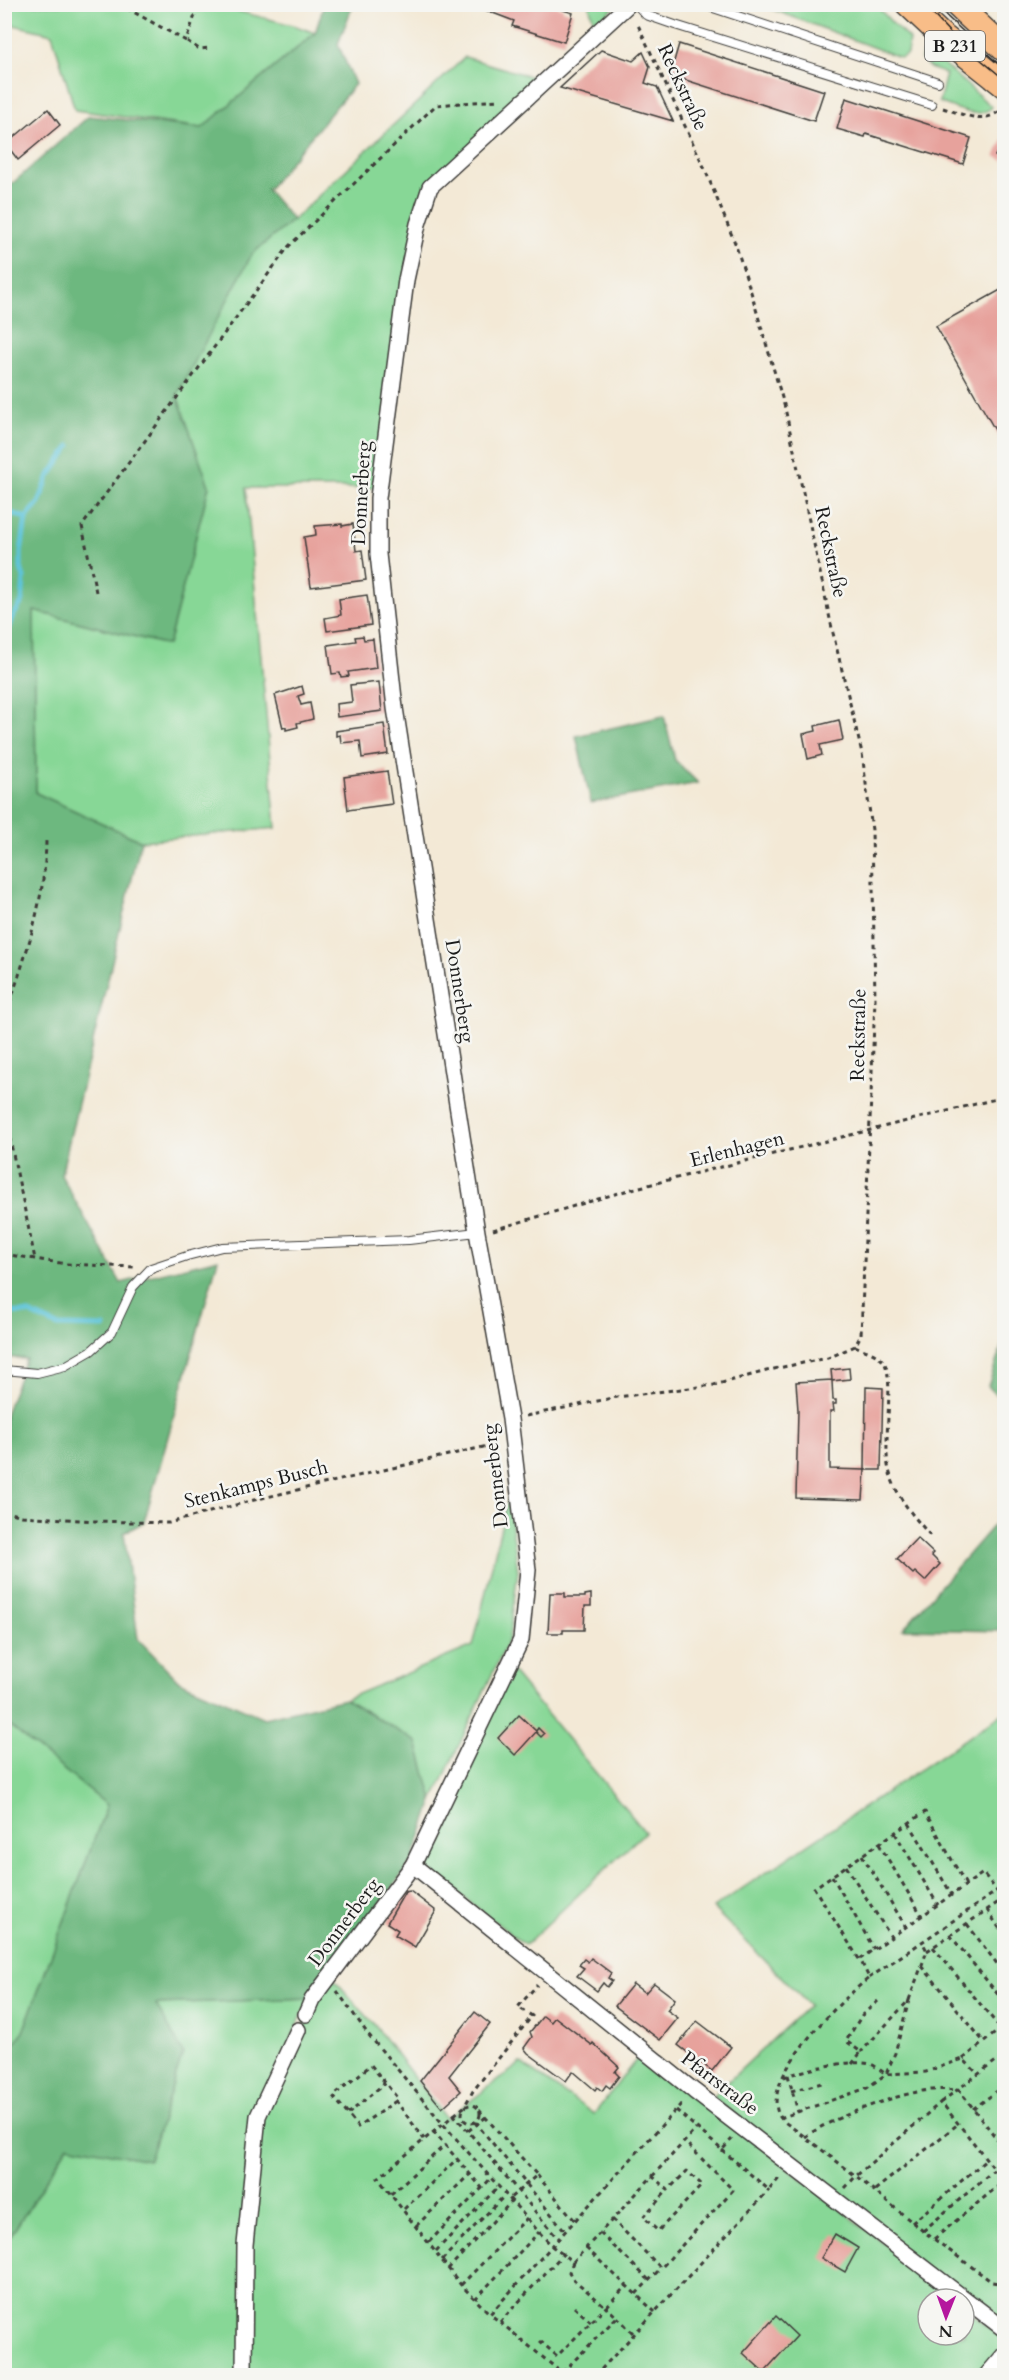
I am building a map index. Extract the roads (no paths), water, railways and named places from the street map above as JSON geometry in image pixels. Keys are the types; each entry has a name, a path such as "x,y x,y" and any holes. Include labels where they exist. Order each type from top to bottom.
{"main road":[{"name":"B 231","path":"908,4 940,34 1005,86"},
{"name":"B 231","path":"956,4 1005,49"}],"street":[{"name":"Donnerberg","path":"306,2014 312,2000 413,1865 521,1640 528,1570 510,1419 477,1232 395,708 378,554 378,498 406,280 417,224 430,188 631,5"},
{"name":"Pfarrstraße","path":"413,1865 694,2091 1005,2329"},
{"path":"244,2376 245,2244 258,2116 298,2030"},
{"path":"986,2376 1005,2355"}],"lane":[{"path":"701,4 938,82"},
{"path":"631,5 646,15 675,25 932,105"},
{"path":"4,1371 37,1373 65,1366 91,1352 112,1332 133,1287 151,1268 222,1247 409,1240 477,1232"}],"waterway":[{"path":"26,518 39,503 48,478 70,446"},
{"path":"4,495 7,512 26,518 21,552 21,568 24,578 22,602 12,618 4,639"},
{"path":"4,1312 29,1313 58,1326 105,1327"}],"tram line":[{"path":"923,4 956,39 1004,79"},
{"path":"942,12 1004,69"}]}
